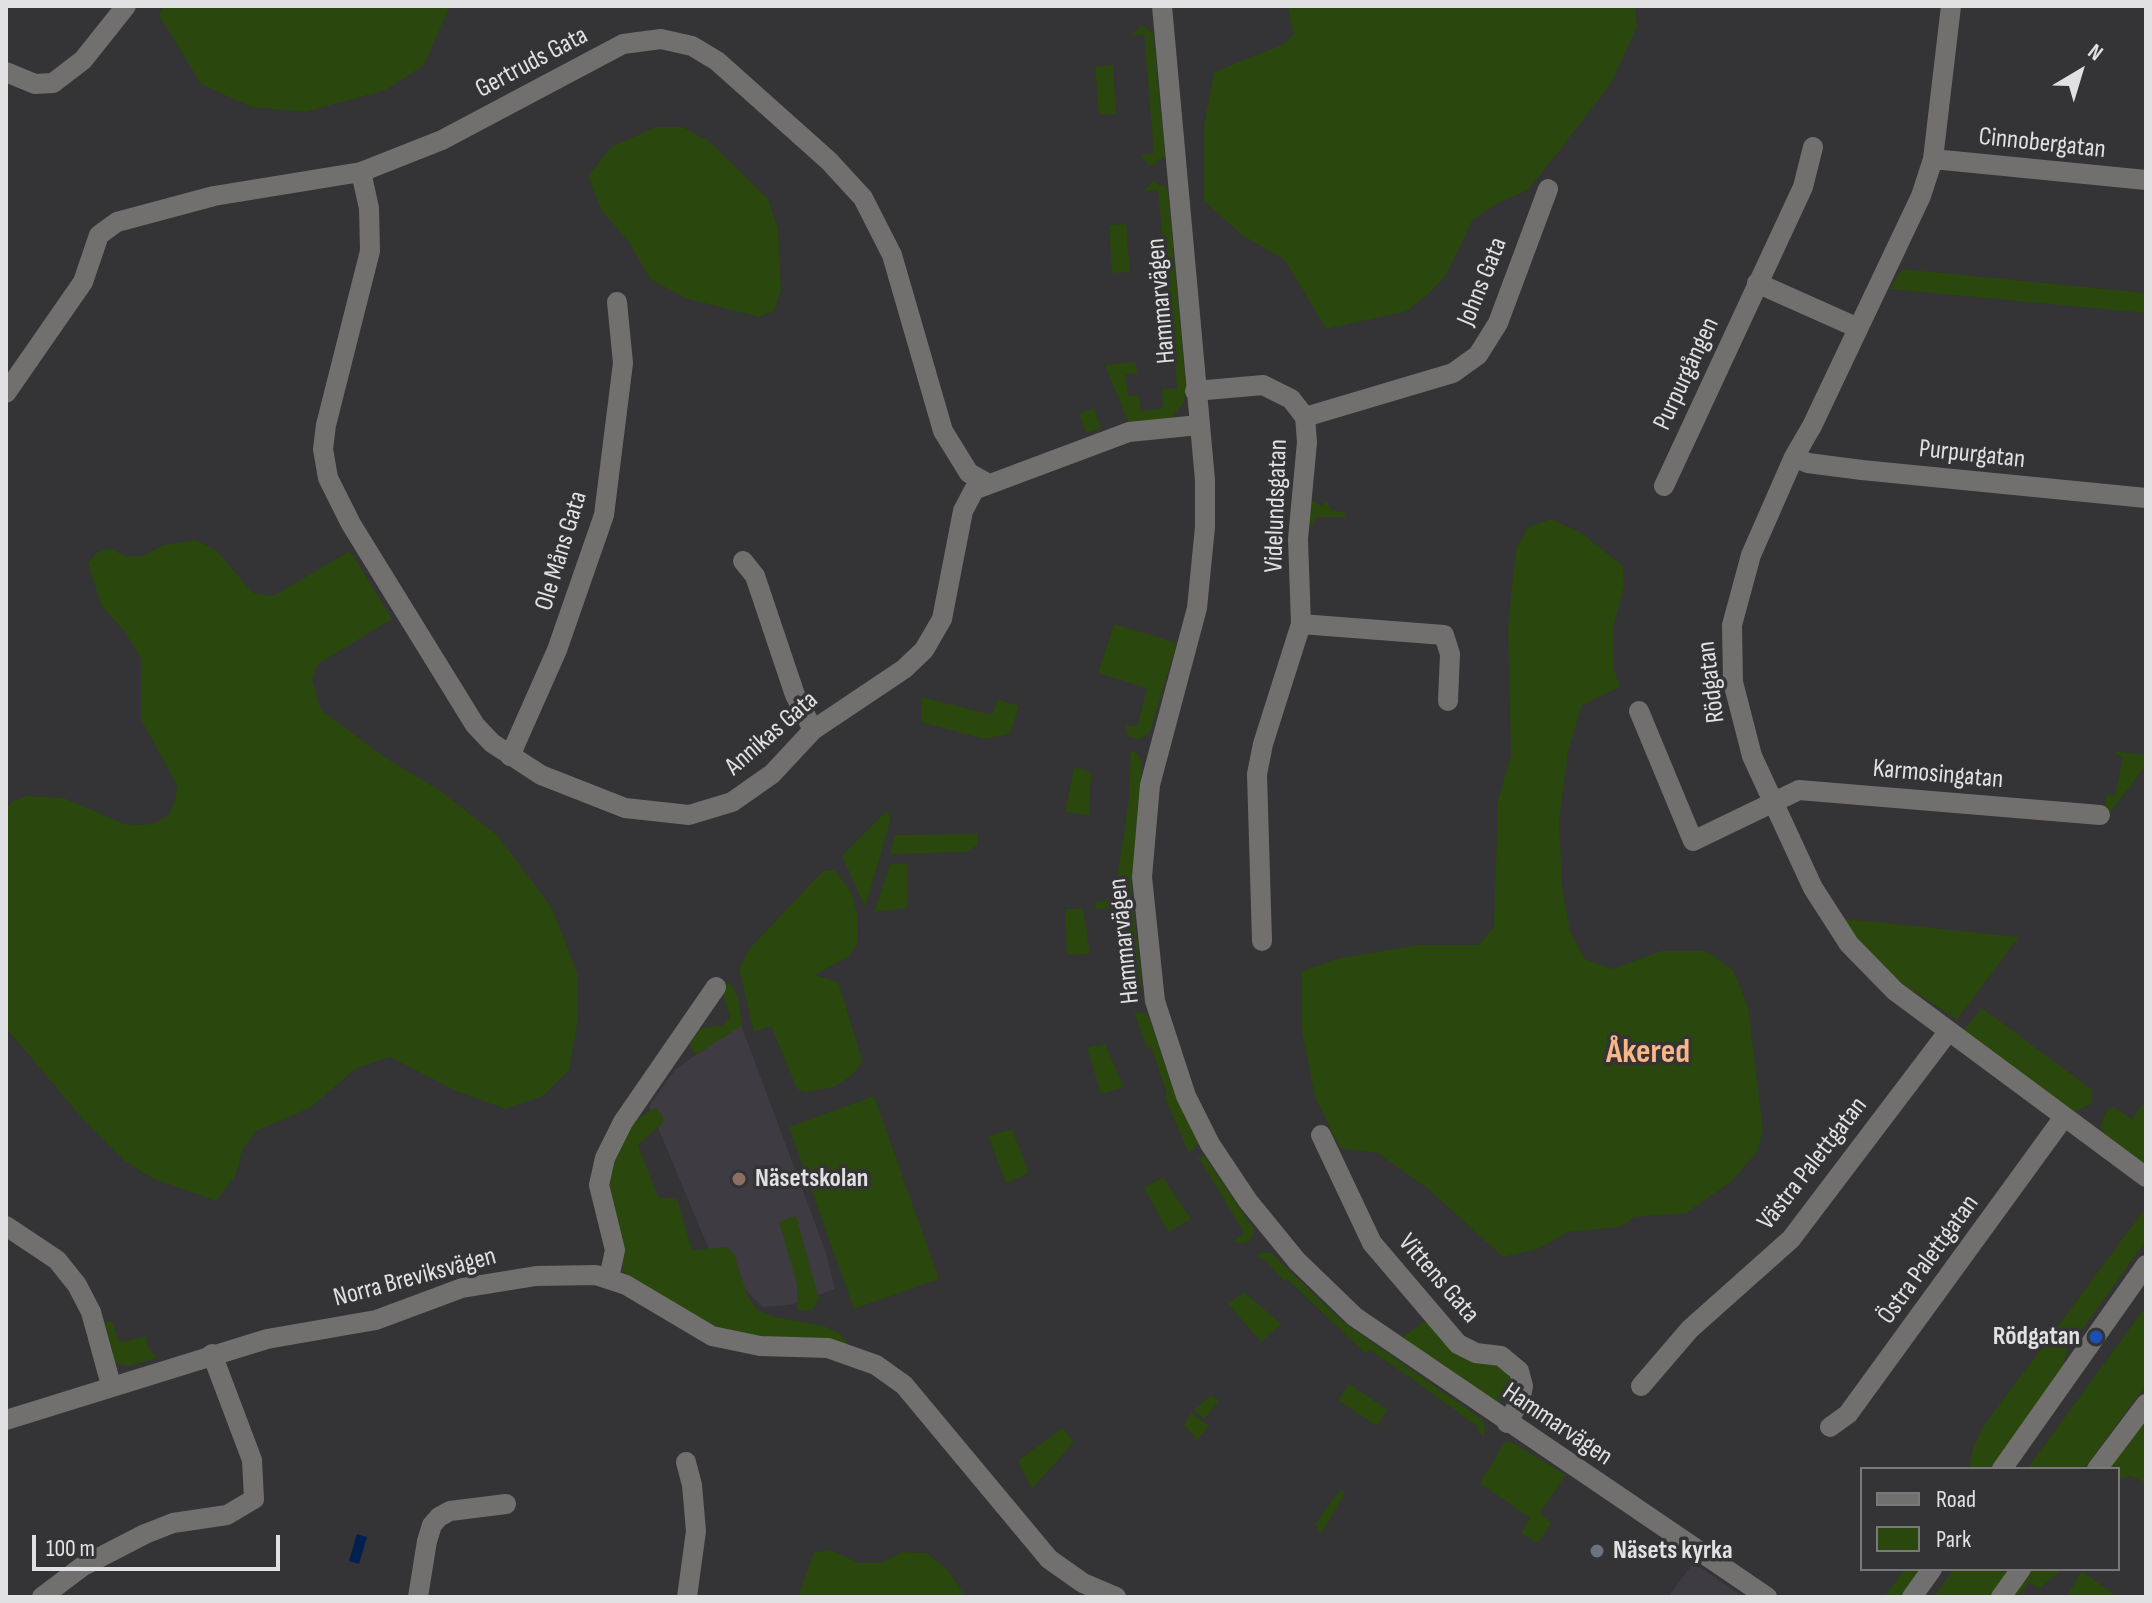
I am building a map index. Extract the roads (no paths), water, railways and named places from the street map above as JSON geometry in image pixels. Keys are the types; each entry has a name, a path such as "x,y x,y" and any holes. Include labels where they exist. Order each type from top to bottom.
{"street":[{"path":"6,72 35,84 53,83 83,60 126,6"},
{"name":"Hammarvägen","path":"1162,6 1205,480 1204,564 1188,646 1150,785 1142,877 1155,1001 1168,1048 1210,1144 1248,1201 1297,1261 1355,1317 1767,1597"},
{"name":"Rödgatan","path":"1951,6 1933,159 1921,196 1794,457 1751,555 1732,625 1733,682 1752,756 1813,888 1849,944 1895,991 2146,1177"},
{"name":"Gertruds Gata","path":"6,393 83,282 99,235 106,228 214,196 361,172 442,140 623,44 661,39 692,46 717,61 829,161 863,198 892,255 943,431 969,473 987,483"},
{"name":"Purpurgången","path":"1664,486 1803,187 1813,147"},
{"name":"Cinnobergatan","path":"1933,159 2146,180"},
{"name":"Annikas Gata","path":"361,172 369,208 370,251 326,425 323,449 328,478 351,524 461,706 492,743 559,784 625,808 689,815 724,805 750,791 772,774 813,730 904,669 933,637 948,599 963,511 974,490 987,483"},
{"name":"Johns Gata","path":"1305,417 1453,373 1478,355 1498,323 1548,189"},
{"path":"1757,283 1858,328"},
{"name":"Ole Måns Gata","path":"510,756 557,650 604,515 623,363 617,302"},
{"name":"Videlundsgatan","path":"1195,391 1263,385 1291,399 1305,417 1307,442 1298,539 1301,624 1257,774 1262,941"},
{"path":"987,483 1129,432 1199,425"},
{"name":"Purpurgatan","path":"1794,457 1808,463 1862,470 2146,498"},
{"path":"743,561 761,589 795,695 813,730"},
{"path":"1301,624 1444,635 1450,654 1448,701"},
{"name":"Karmosingatan","path":"1639,711 1693,841 1772,800 1799,790 2100,815"},
{"path":"609,1278 615,1250 599,1185 605,1158 623,1122 716,987"},
{"name":"Västra Palettgatan","path":"1641,1386 1690,1329 1791,1239 1948,1032"},
{"name":"Östra Palettgatan","path":"1830,1427 1848,1414 2064,1117"},
{"name":"Vittens Gata","path":"1321,1135 1372,1243 1458,1344 1476,1353 1501,1356 1519,1371 1523,1386 1520,1401 1507,1423"},
{"path":"6,1226 57,1260 77,1285 91,1312 111,1385"},
{"path":"2003,1467 2146,1265"},
{"name":"Norra Breviksvägen","path":"6,1420 267,1339 376,1320 444,1293 496,1281 577,1274 609,1278 712,1336 760,1346 828,1348 876,1365 904,1385 1049,1559 1083,1583 1116,1597"},
{"path":"42,1597 83,1566 145,1534 173,1523 227,1515 254,1499 252,1460 212,1354"},
{"path":"2099,1467 2146,1404"},
{"path":"686,1462 692,1485 696,1531 687,1597"},
{"path":"418,1597 427,1541 439,1517 450,1511 506,1504"},
{"path":"1912,1597 1931,1571"},
{"path":"2001,1597 2020,1571"}],"water":[{"path":"357,1534 367,1537 359,1564 349,1561"}],"place":[{"name":"Näsetskolan","path":"739,1179"},
{"name":"Rödgatan","path":"2096,1337"},
{"name":"Näsets kyrka","path":"1597,1551"}],"district":[{"name":"Åkered","path":"1648,1053"}]}
